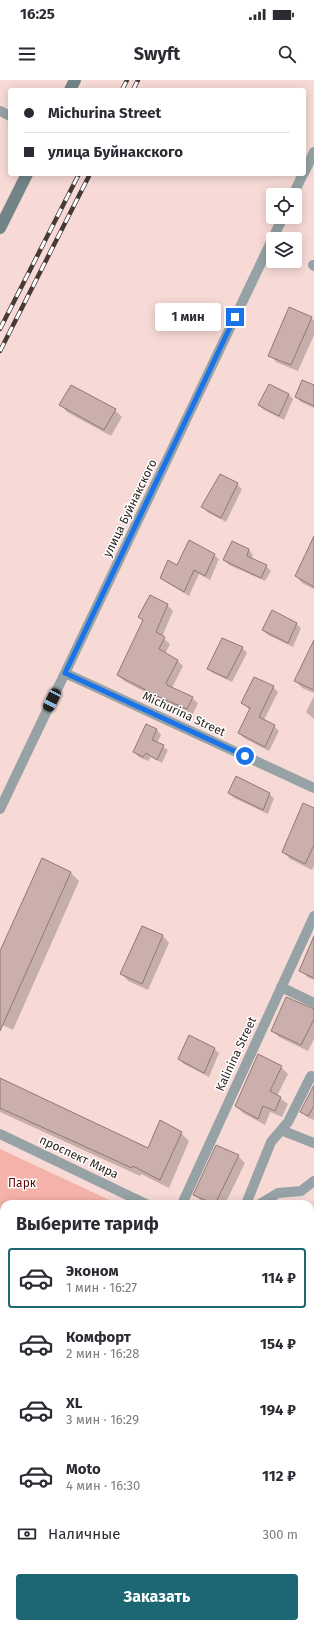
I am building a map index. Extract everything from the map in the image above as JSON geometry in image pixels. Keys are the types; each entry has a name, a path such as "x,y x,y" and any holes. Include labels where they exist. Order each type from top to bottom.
{"street":[{"path":"306,169 314,152"},
{"path":"0,228 26,176"},
{"path":"296,188 302,176"},
{"name":"улица Буйнакского","path":"0,809 280,224"},
{"name":"Michurina Street","path":"65,673 314,788"},
{"name":"Kalinina Street","path":"184,1200 314,916"},
{"path":"282,987 314,1004"},
{"path":"248,1200 271,1142 288,1122 311,1076 314,1077"},
{"path":"281,1130 314,1143"},
{"name":"проспект Мира","path":"0,1134 138,1200"},
{"path":"267,1200 278,1193 301,1191 314,1181"}],"green space":[{"name":"Парк","path":"0,1149 109,1200 0,1200"}],"building":[{"path":"289,307 312,317 291,365 268,356"},
{"path":"302,380 314,385 314,406 295,397"},
{"path":"269,384 289,394 279,416 258,405"},
{"path":"71,385 116,409 104,430 59,405"},
{"path":"220,474 238,483 221,518 201,507"},
{"path":"314,536 314,587 295,576"},
{"path":"189,540 215,554 205,576 194,570 184,592 160,578 168,560 177,565"},
{"path":"232,541 249,549 247,556 267,565 261,578 223,560"},
{"path":"150,595 168,604 156,632 165,637 159,649 178,660 166,683 167,685 193,697 187,709 161,698 117,675 143,620 138,617"},
{"path":"272,610 297,623 288,643 262,630"},
{"path":"222,638 243,647 227,678 207,669"},
{"path":"314,640 314,690 294,681"},
{"path":"254,677 274,686 259,717 275,725 265,747 238,733 250,708 241,703"},
{"path":"146,724 157,729 152,740 164,745 157,760 146,753 143,757 133,752"},
{"path":"236,776 270,793 263,810 228,793"},
{"path":"303,803 314,808 314,845 305,864 282,852"},
{"path":"42,858 71,872 0,1031 0,951"},
{"path":"142,926 163,935 142,984 120,974"},
{"path":"314,936 314,978 299,971"},
{"path":"286,997 314,1009 314,1019 301,1045 271,1031"},
{"path":"189,1035 215,1048 204,1073 178,1059"},
{"path":"258,1054 282,1066 270,1091 281,1097 275,1111 263,1106 258,1119 235,1106"},
{"path":"0,1078 148,1148 160,1120 182,1132 160,1180 133,1166 132,1168 0,1108"},
{"path":"314,1085 314,1106 308,1116 300,1112"},
{"path":"216,1145 239,1155 217,1200 205,1200 193,1195"}],"railway":[{"path":"123,88 127,80"},
{"path":"134,88 138,80"},
{"path":"0,329 78,176"},
{"path":"0,351 89,176"}],"route":[{"path":"235,317 65,673 245,756"}]}
